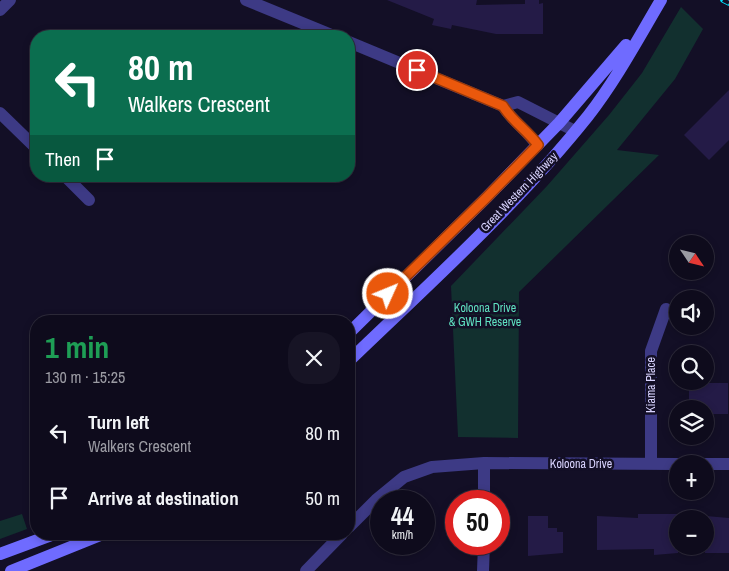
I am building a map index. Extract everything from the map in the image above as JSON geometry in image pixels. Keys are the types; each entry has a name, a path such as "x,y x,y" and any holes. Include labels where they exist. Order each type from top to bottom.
{"main road":[{"name":"Great Western Highway","path":"355,327 538,145 619,54 661,0"},
{"name":"Great Western Highway","path":"355,355 532,181 575,131 615,76 661,0"},
{"path":"0,554 38,540"},
{"path":"11,571 88,540"}],"street":[{"path":"0,10 10,0"},
{"path":"246,0 319,30"},
{"path":"355,44 503,106 510,117 527,130 538,145"},
{"path":"503,106 518,102 575,131"},
{"path":"0,113 30,142"},
{"path":"71,182 89,200"},
{"name":"Kiama Place","path":"651,464 651,351 666,309"},
{"path":"484,463 484,490"},
{"name":"Koloona Drive","path":"355,521 376,500 404,477 444,465 484,463 669,464"},
{"path":"714,464 729,464"},
{"path":"306,571 336,540"},
{"path":"484,555 484,571"}],"green space":[{"name":"Koloona Drive & GWH Reserve","path":"681,7 703,29 675,79 617,150 659,155 519,292 518,438 458,437 451,286 547,186 609,115 642,73"},
{"path":"22,514 27,529 0,539 0,521"}],"building":[{"path":"387,0 477,0 476,5 525,4 525,0 539,0 539,4 543,3 543,34 496,34 452,25 451,29 432,25 434,19"},
{"path":"729,90 729,140 709,160 684,135"},
{"path":"714,383 728,383 728,414 714,414 714,400 689,400 689,390 714,390"},
{"path":"638,514 669,514 669,554 654,555 654,549 597,550 597,516 638,518"},
{"path":"528,516 548,516 548,528 557,528 557,532 563,532 563,553 528,556"},
{"path":"714,517 729,518 729,553 714,553"}],"railway":[{"path":"723,0 729,3"}],"route":[{"path":"388,294 538,145 527,130 510,117 503,106 417,70"}]}
